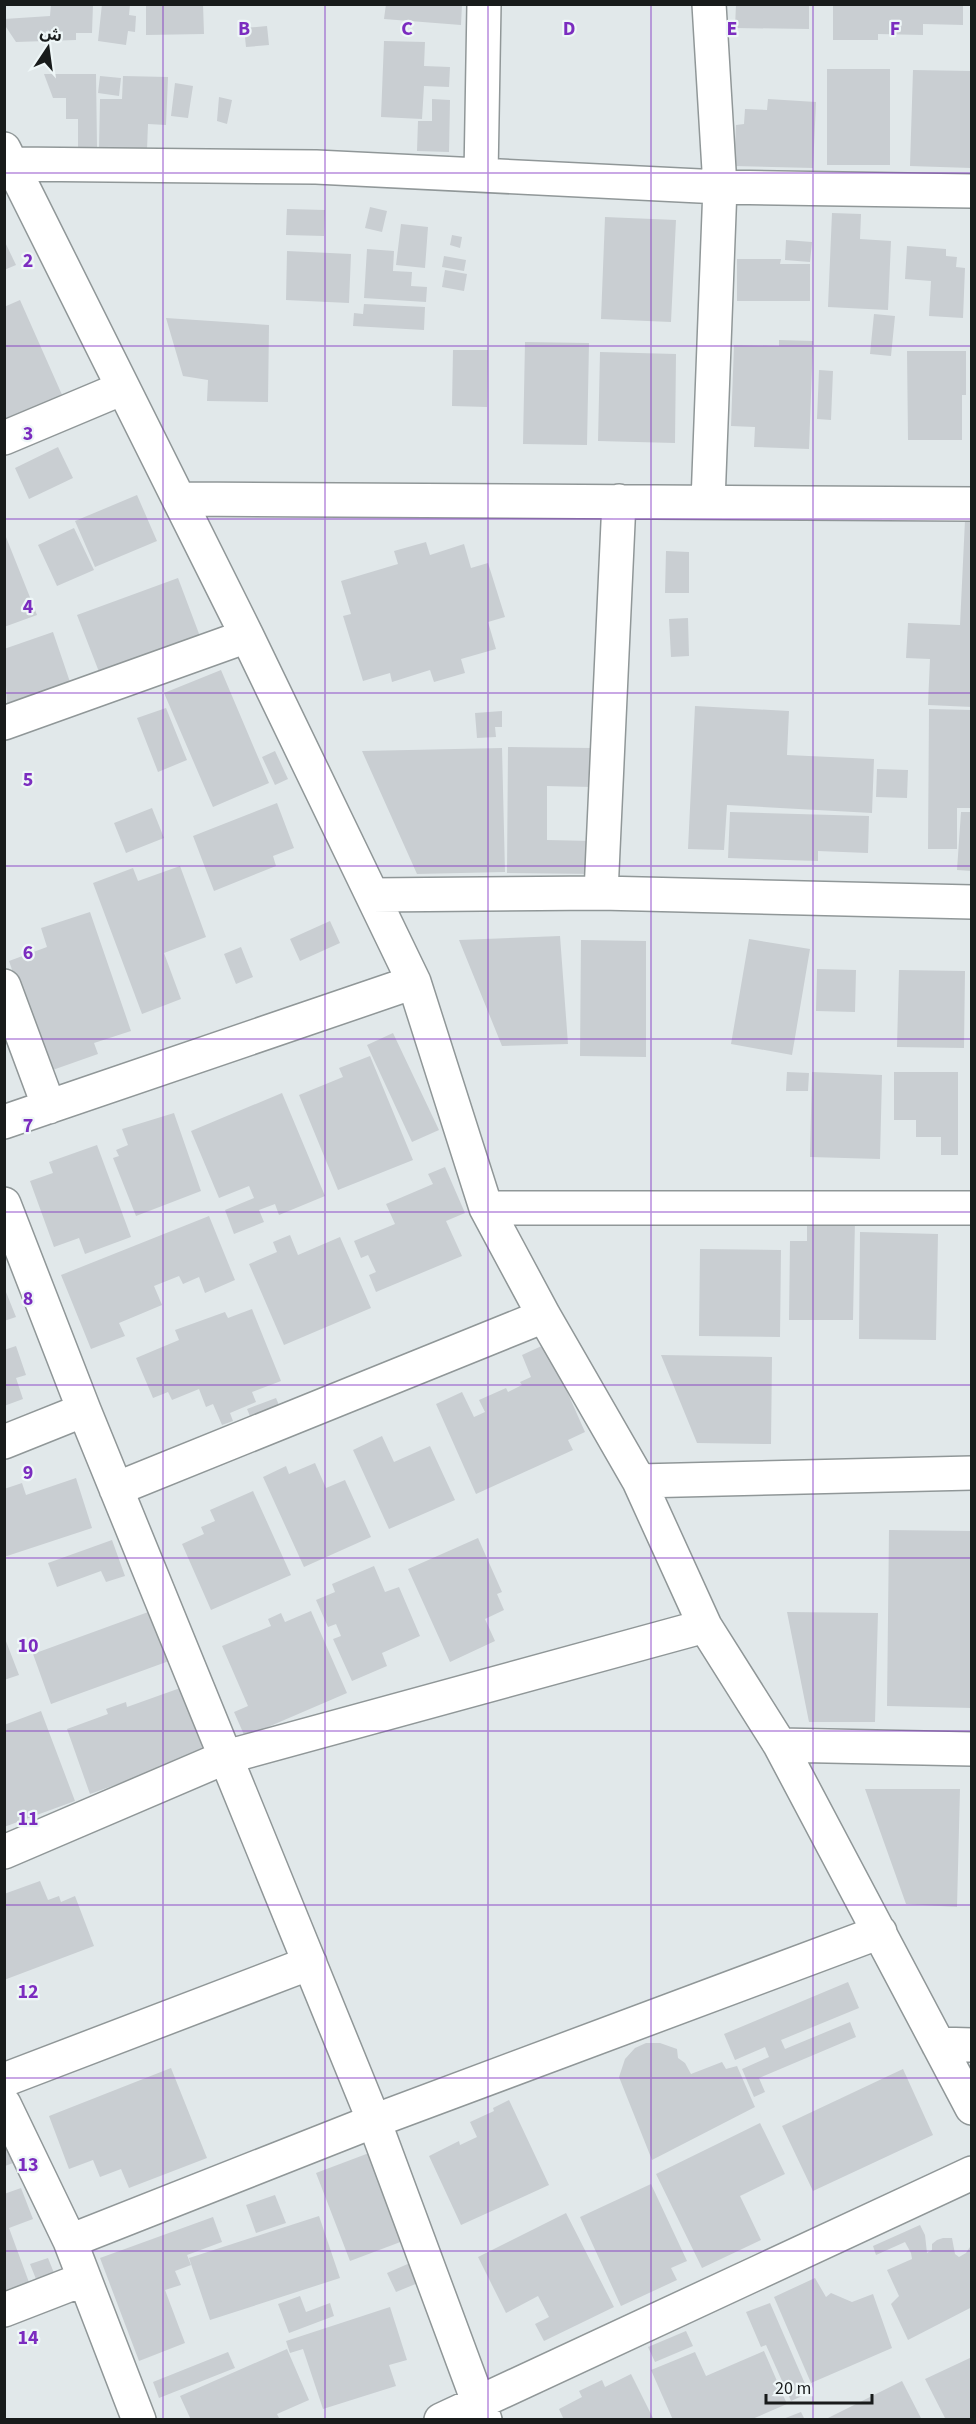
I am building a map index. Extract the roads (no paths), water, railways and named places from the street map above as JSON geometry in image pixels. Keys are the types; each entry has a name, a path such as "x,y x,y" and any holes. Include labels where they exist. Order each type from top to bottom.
{"street":[{"path":"480,175 484,4"},
{"path":"708,502 720,187 709,4"},
{"path":"972,191 720,187 316,167 9,157 247,636 414,982 486,1208 543,1316 639,1480 705,1626 780,1745 972,2108"},
{"path":"4,438 123,387"},
{"path":"178,499 972,504"},
{"path":"601,893 620,501"},
{"path":"4,723 247,636"},
{"path":"372,895 601,893 972,902"},
{"path":"4,1122 414,982"},
{"path":"4,986 49,1107"},
{"path":"4,1204 84,1410 374,2121 482,2411"},
{"path":"486,1208 972,1208"},
{"path":"116,1489 543,1316"},
{"path":"4,1442 84,1410"},
{"path":"639,1480 972,1473"},
{"path":"4,1852 226,1757 705,1626"},
{"path":"780,1745 972,1749"},
{"path":"70,2241 374,2121 880,1932"},
{"path":"4,2080 310,1963"},
{"path":"938,2044 972,2044"},
{"path":"4,2104 70,2241 139,2420"},
{"path":"441,2420 482,2411 972,2173"},
{"path":"4,2310 84,2279"}]}
